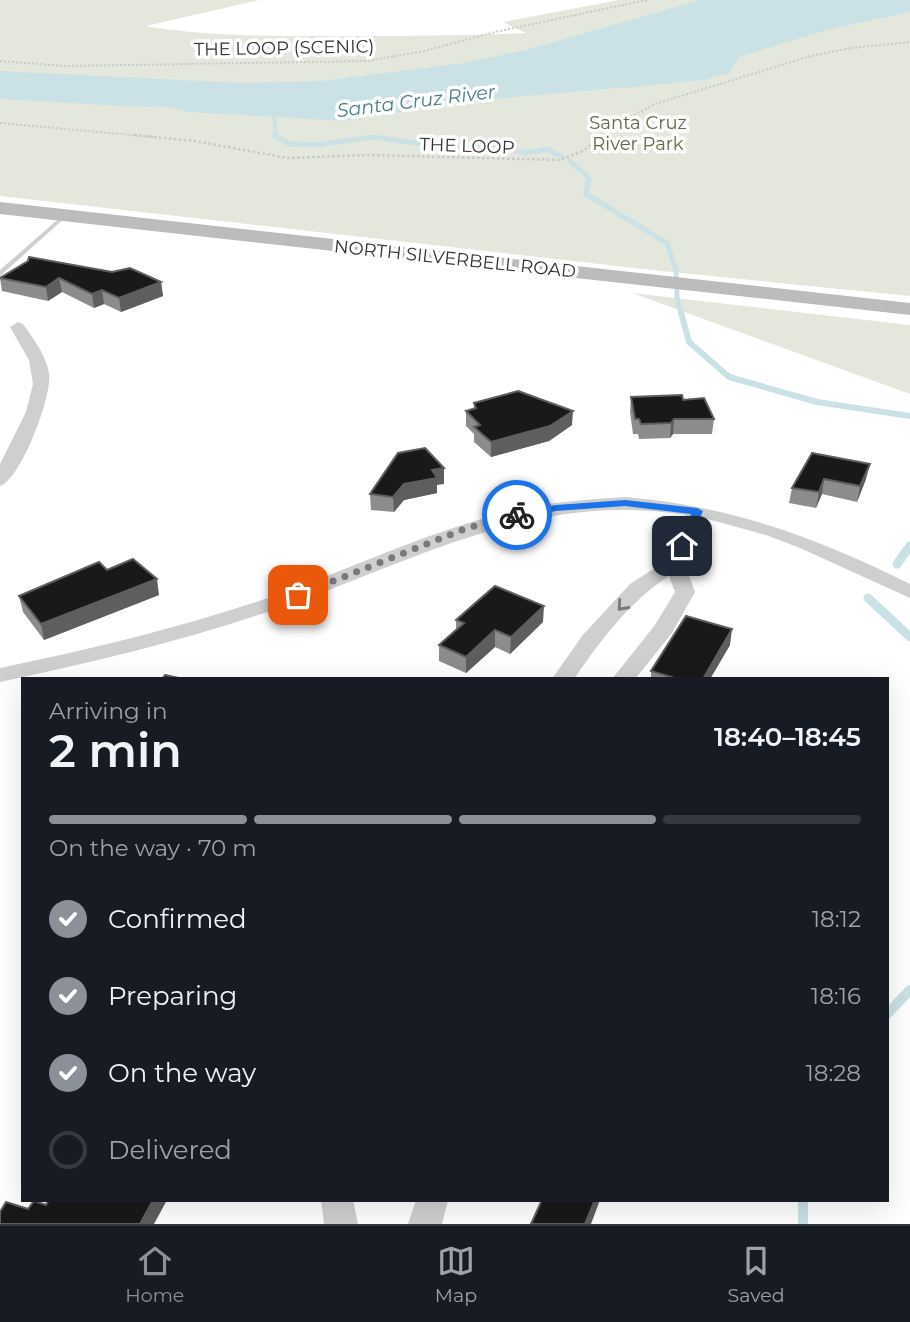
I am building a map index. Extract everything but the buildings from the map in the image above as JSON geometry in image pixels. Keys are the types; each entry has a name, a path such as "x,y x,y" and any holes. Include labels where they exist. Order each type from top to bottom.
{"main road":[{"name":"NORTH SILVERBELL ROAD","path":"0,208 910,309"}],"street":[{"path":"0,480 33,414 41,373 32,349 18,327"},
{"path":"0,675 181,632 276,603 364,571 467,528 509,516 556,508 625,503 697,511 744,520 799,538 910,592"},
{"path":"564,677 590,641 638,588 675,564 697,511"},
{"path":"625,677 664,628 685,592 675,564"},
{"path":"337,1202 341,1224"},
{"path":"425,1224 431,1202"}],"lane":[{"path":"0,274 65,215"}],"path":[{"name":"THE LOOP (SCENIC)","path":"0,61 97,66 181,62 367,61 424,51 495,32 647,0"},
{"name":"THE LOOP","path":"0,123 195,141 287,158 366,155 560,160 573,157 617,124 655,104 811,56 910,41"}],"green space":[{"name":"Santa Cruz River Park","path":"0,0 259,0 146,26 211,34 322,36 526,33 503,22 619,0 910,0 910,296 661,271 0,196"},
{"path":"632,293 910,325 910,394"}],"water":[{"path":"700,0 910,0 910,12 834,28 656,82 607,89 420,105 260,109 123,106 0,99 0,71 243,83 322,81 464,63 526,50"}],"waterway":[{"name":"Santa Cruz River","path":"624,81 704,73 721,68 731,52 774,31 781,16 803,0"},
{"name":"Santa Cruz River","path":"169,101 190,105 343,113 467,95"},
{"path":"274,111 276,136"},
{"path":"276,136 289,144 315,145 373,137 450,148 496,145 524,153 547,149 562,157"},
{"path":"570,161 589,178 586,194 667,243 676,270 681,314"},
{"path":"681,312 689,342 729,377 817,402 910,416"},
{"path":"897,564 910,546"},
{"path":"868,598 910,637"},
{"path":"889,1012 910,990"},
{"path":"803,1202 803,1224"}],"way so far":[{"path":"298,595 467,528 517,515"}],"route":[{"path":"517,515 556,508 625,503 697,511 682,546"}]}
